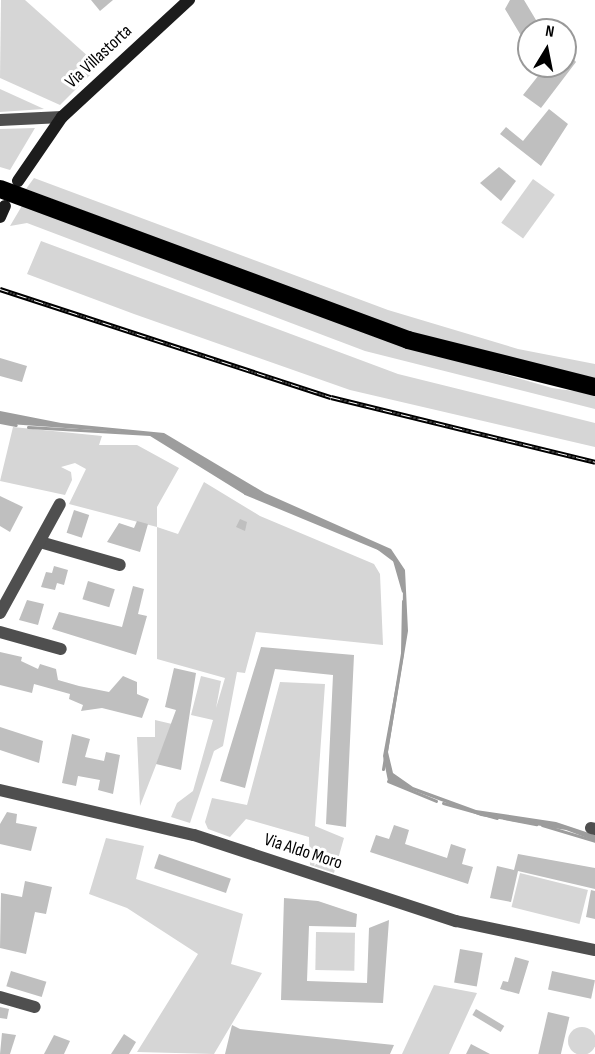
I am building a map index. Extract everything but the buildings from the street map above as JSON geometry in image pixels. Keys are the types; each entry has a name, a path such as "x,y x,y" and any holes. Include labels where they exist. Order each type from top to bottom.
{"highway":[{"path":"2,204 408,340 595,387"}],"street":[{"name":"Via Villastorta","path":"18,181 62,117 189,0"},
{"path":"0,120 62,117"},
{"path":"0,613 60,504"},
{"path":"40,542 120,565"},
{"path":"0,632 61,649"},
{"name":"Via Aldo Moro","path":"0,790 194,835 456,921 595,950"},
{"path":"0,998 35,1007"}],"shaded area":[{"path":"1,0 25,0 99,66 60,105 0,78"},
{"path":"0,89 44,109 0,112"},
{"path":"35,128 10,170 0,167 0,129"},
{"path":"34,178 388,310 518,349 595,364 595,378 449,345 371,319 26,189"},
{"path":"533,179 555,195 523,239 501,223"},
{"path":"23,204 386,340 552,388 595,394 595,409 365,351 27,223 10,226"},
{"path":"41,241 398,374 595,423 595,447 350,390 134,314 27,274"},
{"path":"0,411 61,423 164,433 265,493 391,549 405,570 408,631 388,752 393,773 413,787 476,810 556,822 595,835 595,841 566,830 481,816 388,781 383,756 402,653 403,588 394,560 378,548 245,493 150,434 9,424 0,422"},
{"path":"13,427 102,436 99,445 137,445 179,468 157,507 157,527 69,504 86,469 75,463 61,467 71,472 72,480 65,495 0,481"},
{"path":"204,482 260,516 374,564 380,574 383,645 256,632 245,673 237,672 223,746 214,751 190,823 171,817 177,803 193,791 213,720 191,715 201,676 221,681 216,708 225,678 157,659 157,527 178,534"},
{"path":"280,682 325,684 315,826 344,838 334,873 310,865 309,837 246,819 230,837 208,829 205,822 212,798 247,805"},
{"path":"155,720 172,724 140,806 137,737 155,737"},
{"path":"106,838 144,846 136,879 243,914 231,964 262,973 214,1054 137,1052 198,954 127,908 89,894"},
{"path":"520,873 588,890 579,924 512,907"},
{"path":"316,932 355,933 354,971 315,970"},
{"path":"434,985 477,993 449,1054 402,1054"},
{"path":"582,1027 592,1031 596,1041 592,1051 582,1055 572,1051 568,1041 572,1031"}],"waterway":[{"path":"0,422 16,425"},
{"path":"28,427 150,434 245,493 378,548 394,560 403,591"},
{"path":"383,769 402,653 403,601"},
{"path":"388,781 436,801"},
{"path":"443,803 497,818"},
{"path":"504,818 536,824"},
{"path":"542,825 595,841"}],"railway":[{"path":"0,289 331,397 595,462"}]}
